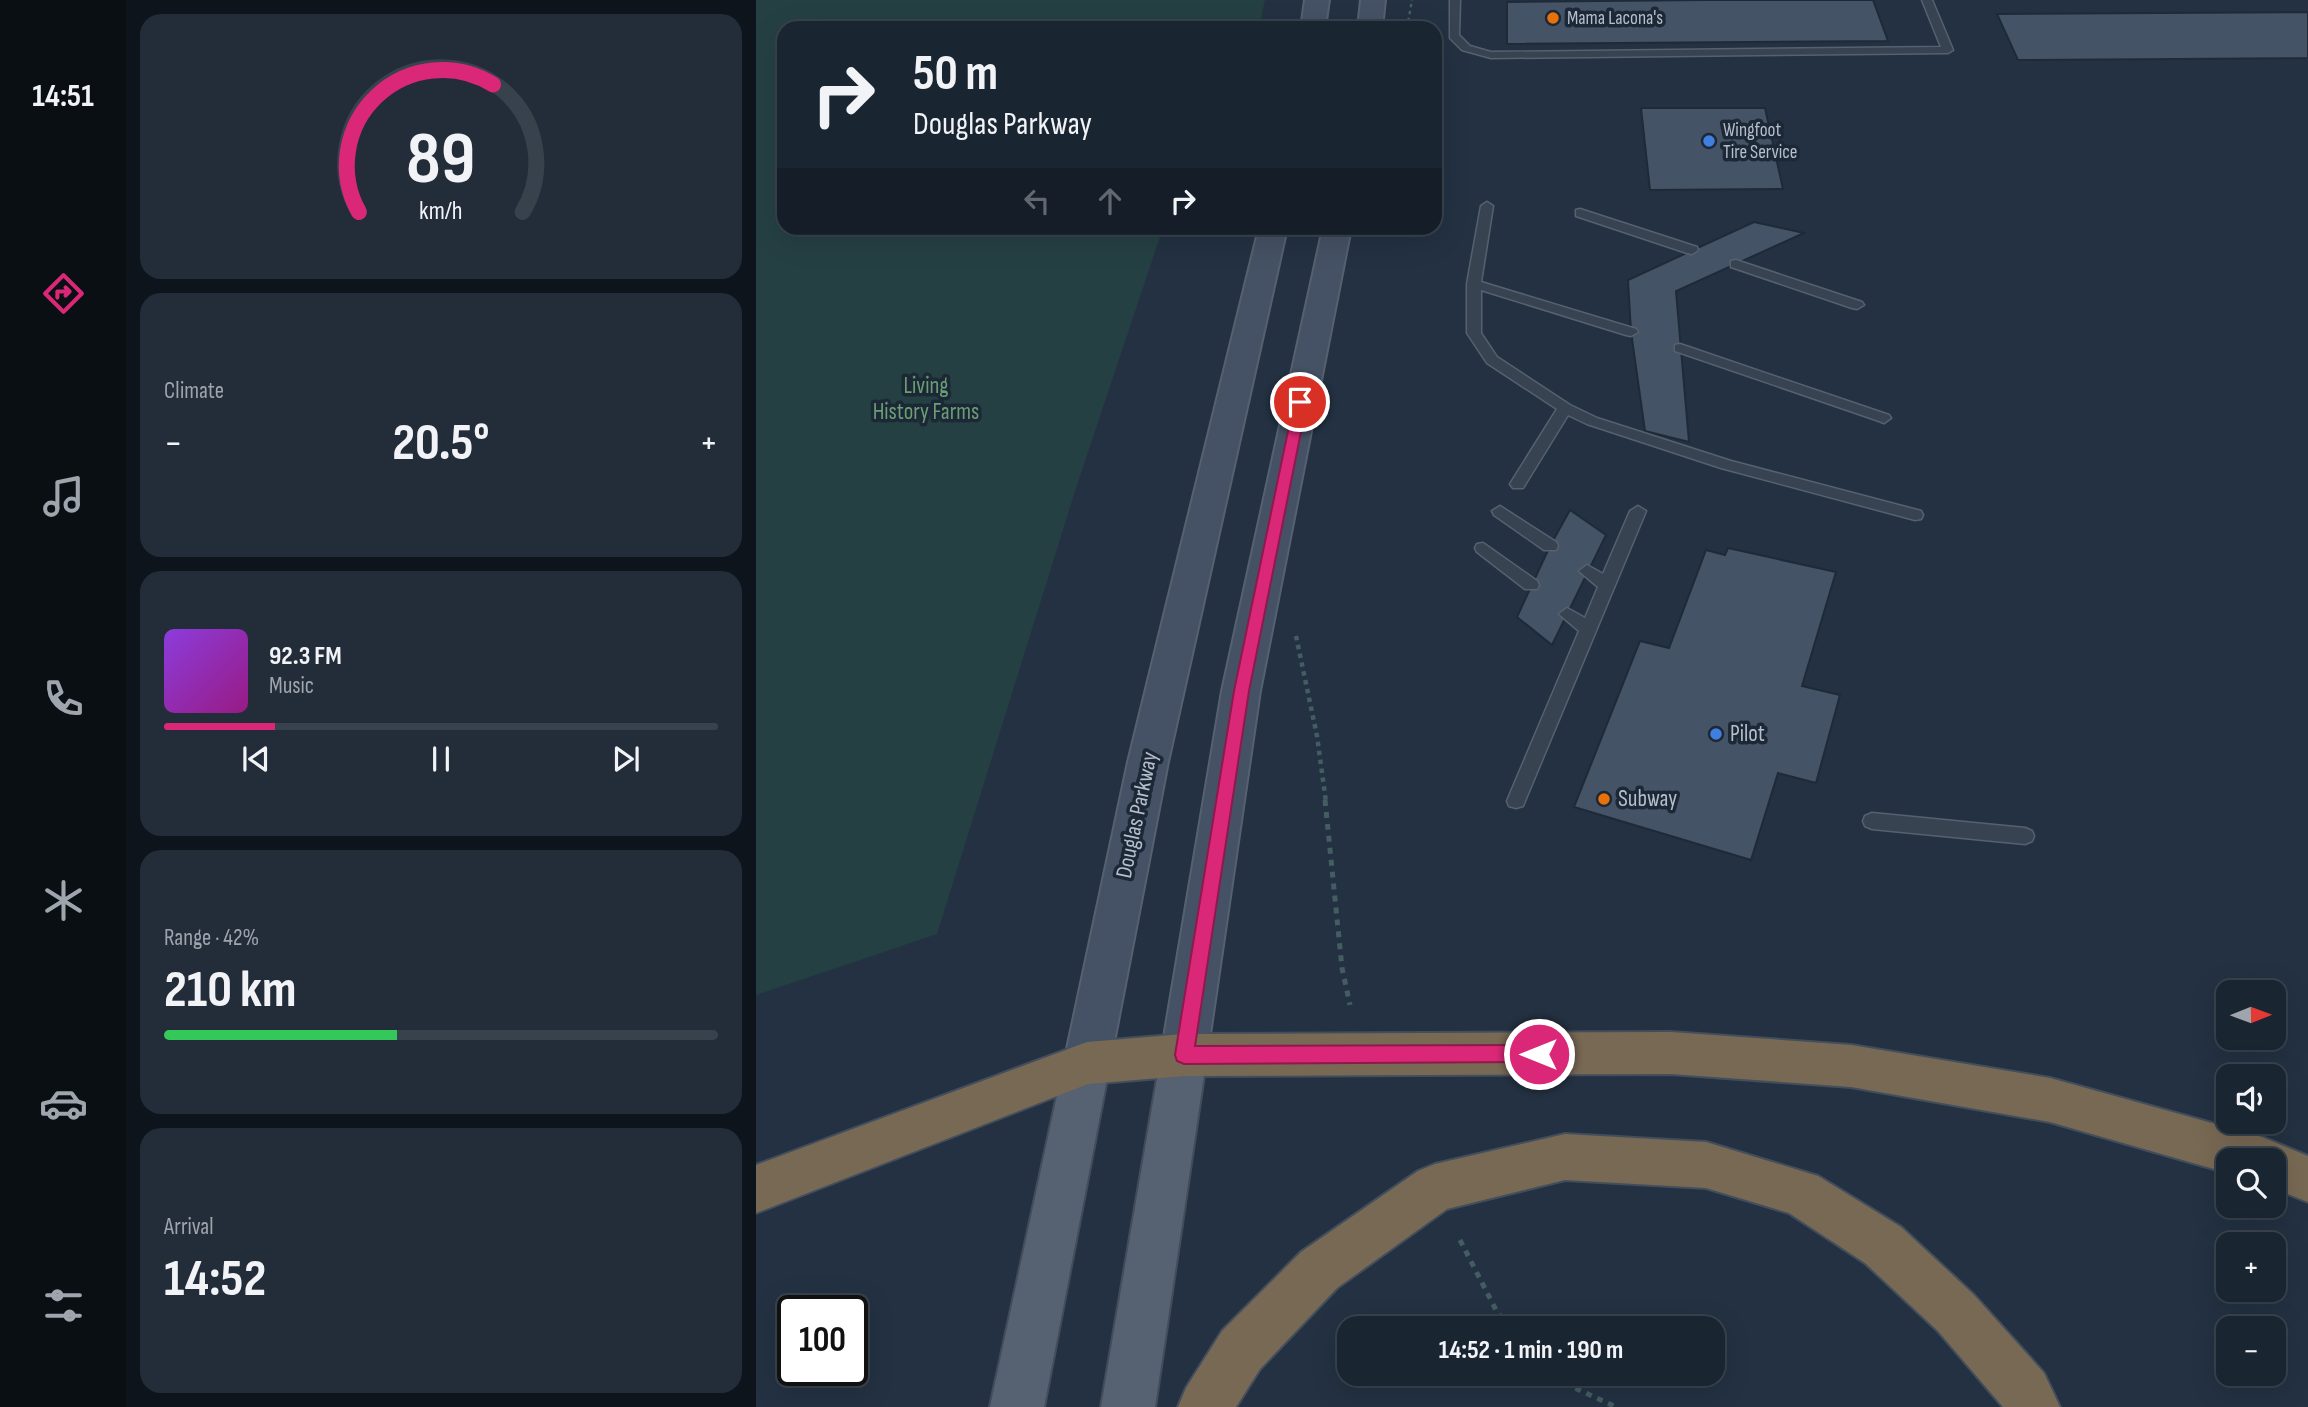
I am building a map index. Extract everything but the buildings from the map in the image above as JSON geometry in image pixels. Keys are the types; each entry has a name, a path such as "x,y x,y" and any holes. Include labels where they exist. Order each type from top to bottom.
{"highway":[{"path":"756,1189 1087,1063 1184,1055 1671,1053 1851,1066 2050,1100 2220,1148"},
{"path":"1205,1407 1241,1350 1319,1269 1435,1188 1565,1157 1706,1165 1801,1193 1883,1245 1947,1304 2025,1392 2033,1407"},
{"path":"2286,1170 2308,1179"}],"main road":[{"path":"1313,21 1317,0"},
{"path":"1371,21 1373,0"},
{"name":"Douglas Parkway","path":"1017,1407 1148,762 1192,569 1257,308 1272,235"},
{"path":"1128,1407 1241,691 1336,235"}],"lane":[{"path":"1455,0 1454,36 1465,48 1491,55 1948,50 1927,0"},
{"path":"1487,206 1474,284 1474,333 1492,360 1565,408 1592,421 1726,465 1915,515"},
{"path":"1580,213 1692,250"},
{"path":"1736,264 1857,305"},
{"path":"1474,284 1631,332"},
{"path":"1681,348 1884,418"},
{"path":"1518,484 1565,408"},
{"path":"1500,511 1550,546"},
{"path":"1516,801 1638,511"},
{"path":"1483,548 1531,585"},
{"path":"1587,571 1607,585"},
{"path":"1567,614 1590,630"},
{"path":"1871,821 2025,836"}],"path":[{"path":"1408,21 1412,0"},
{"path":"1297,625 1296,638 1322,772 1342,968 1350,1005"},
{"path":"1460,1240 1500,1316"},
{"path":"1572,1386 1616,1407"}],"green space":[{"name":"Living History Farms","path":"756,0 1265,0 1260,21 777,21 777,235 1161,235 1076,488 937,934 756,995"}],"place":[{"name":"Mama Lacona's","path":"1553,18"},
{"name":"Wingfoot Tire Service","path":"1709,141"},
{"name":"Pilot","path":"1716,734"},
{"name":"Subway","path":"1604,799"}],"route":[{"path":"1300,402 1241,691 1184,1055 1539,1054"}]}
